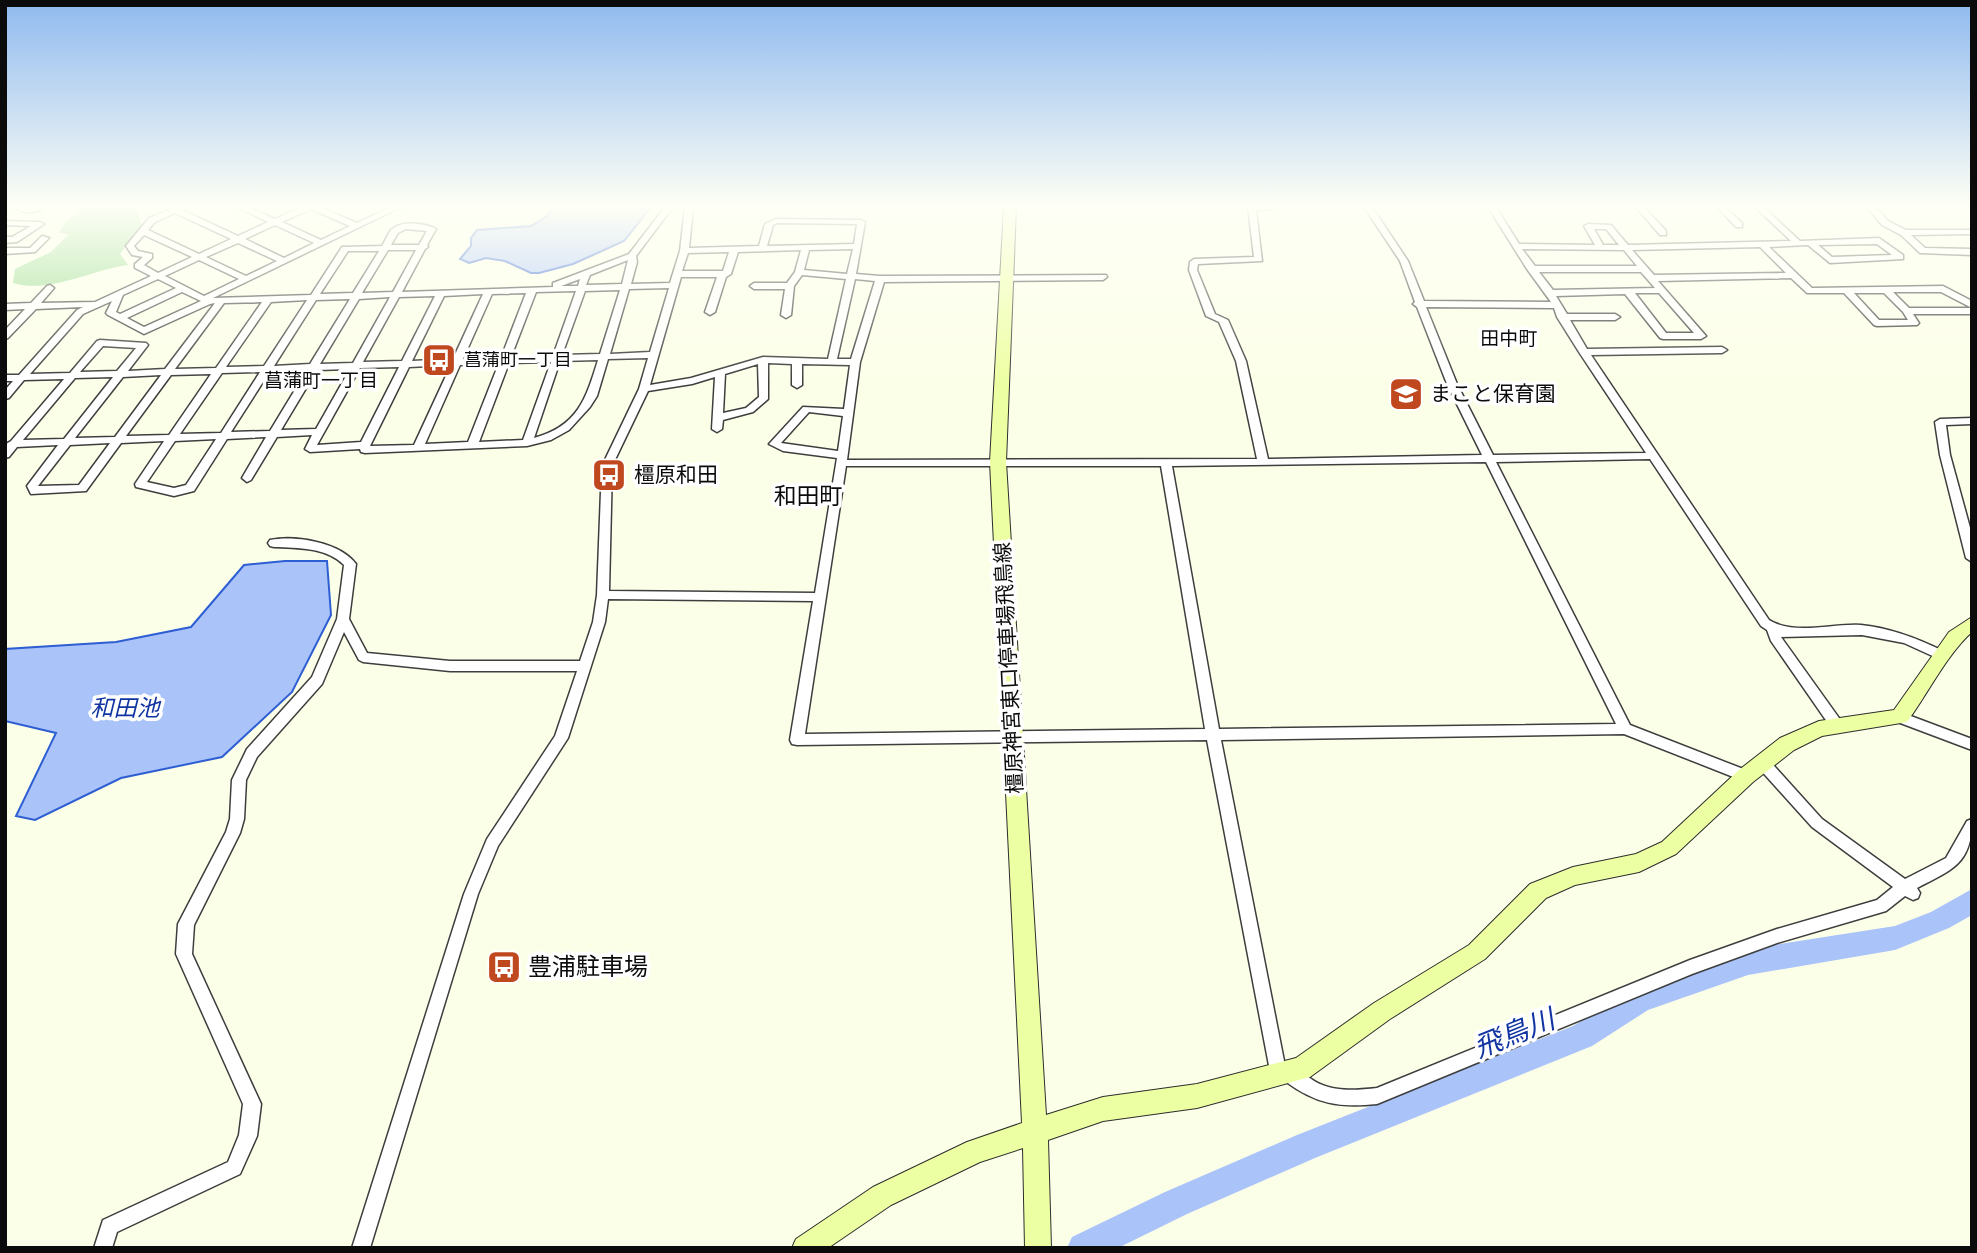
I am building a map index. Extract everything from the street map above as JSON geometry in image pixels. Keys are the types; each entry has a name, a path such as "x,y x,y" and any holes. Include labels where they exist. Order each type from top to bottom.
{"main road":[{"name":"橿原神宮東口停車場飛鳥線","path":"1007,265 998,462 1035,1130 1038,1237"},
{"path":"805,1248 882,1196 976,1151 1103,1109 1197,1096 1302,1069 1382,1011 1477,952 1538,891 1573,876 1639,863 1669,848 1746,776 1787,744 1819,729 1900,717 1922,689 1941,655 1963,629 1972,623"}],"street":[{"path":"139,265 206,300 221,301 674,285"},
{"path":"5,396 80,313 180,265"},
{"path":"219,265 246,279"},
{"path":"120,293 111,313 144,331 275,265"},
{"path":"268,299 140,484 174,492 190,488 334,265"},
{"path":"247,478 373,265"},
{"path":"365,445 310,449 413,265"},
{"path":"546,289 608,265"},
{"path":"440,293 365,445 365,450 537,442 572,425 592,396 632,265"},
{"path":"361,1248 471,894 492,843 561,738 585,666 599,622 603,595 607,466 616,442 644,389 680,265"},
{"path":"678,274 727,274 729,265"},
{"path":"786,315 790,286 801,265"},
{"path":"832,361 853,265"},
{"path":"1194,265 1193,270 1211,316 1223,320 1241,361 1263,462"},
{"path":"1406,265 1452,384 1625,729"},
{"path":"1529,265 1765,623 1779,632 1872,632 1907,639 1941,655"},
{"path":"1628,291 1664,336 1701,336 1642,265"},
{"path":"1783,265 1810,291 1943,289 1972,305"},
{"path":"1531,269 1645,269"},
{"path":"799,272 880,279 1103,277"},
{"path":"527,443 586,274"},
{"path":"710,312 722,274"},
{"path":"1653,278 1793,275"},
{"path":"880,279 855,362 797,740 1625,729 1746,776"},
{"path":"754,286 790,286"},
{"path":"5,337 50,288"},
{"path":"120,318 183,288"},
{"path":"472,446 532,290"},
{"path":"1549,293 1663,290"},
{"path":"1847,290 1877,323 1914,323 1907,311 1886,290"},
{"path":"418,448 489,291"},
{"path":"5,455 10,444 100,343 143,345 32,486 35,491 82,488 221,301"},
{"path":"5,307 97,304"},
{"path":"1419,304 1555,304"},
{"path":"1907,311 1972,311"},
{"path":"1562,317 1615,317"},
{"path":"1584,352 1722,350"},
{"path":"5,378 653,355"},
{"path":"644,389 692,381 763,360 855,362"},
{"path":"718,417 750,411 761,402 764,397 763,360"},
{"path":"797,361 797,385"},
{"path":"717,429 720,372"},
{"path":"848,413 807,409 774,444 841,459 998,462 1263,462 1654,456"},
{"path":"1972,421 1940,422 1945,454 1972,558"},
{"path":"10,444 319,432"},
{"path":"1166,462 1213,735 1283,1074 1309,1090 1328,1097 1350,1100 1377,1096 1690,967 1777,936 1881,906 1951,863 1972,825"},
{"path":"103,1248 109,1226 234,1168 248,1136 251,1104 184,954 186,924 233,833 237,819 239,780 251,753 317,680 343,619 350,564 343,554 313,546 274,543"},
{"path":"603,595 820,597"},
{"path":"343,619 363,657 450,666 585,666"},
{"path":"1773,629 1775,638 1837,725"},
{"path":"1900,717 1972,745"},
{"path":"1762,762 1817,823 1843,845 1863,855 1909,889"}],"green space":[{"path":"22,265 126,265 41,286 13,283 15,269"}],"water":[{"path":"515,265 567,265 539,273 531,273"},
{"name":"和田池","path":"327,561 331,615 292,692 222,757 121,778 35,820 16,816 56,733 5,721 5,649 116,642 191,627 244,565"}],"waterway":[{"name":"飛鳥川","path":"1083,1248 1176,1203 1308,1146 1582,1036 1640,999 1748,962 1895,938 1940,920 1972,901"}],"place":[{"name":"菖蒲町一丁目","path":"439,360"},
{"name":"まこと保育園","path":"1406,394"},
{"name":"橿原和田","path":"609,475"},
{"name":"豊浦駐車場","path":"504,967"}],"district":[{"name":"田中町","path":"1509,338"},
{"name":"菖蒲町一丁目","path":"321,380"},
{"name":"和田町","path":"808,496"}]}
